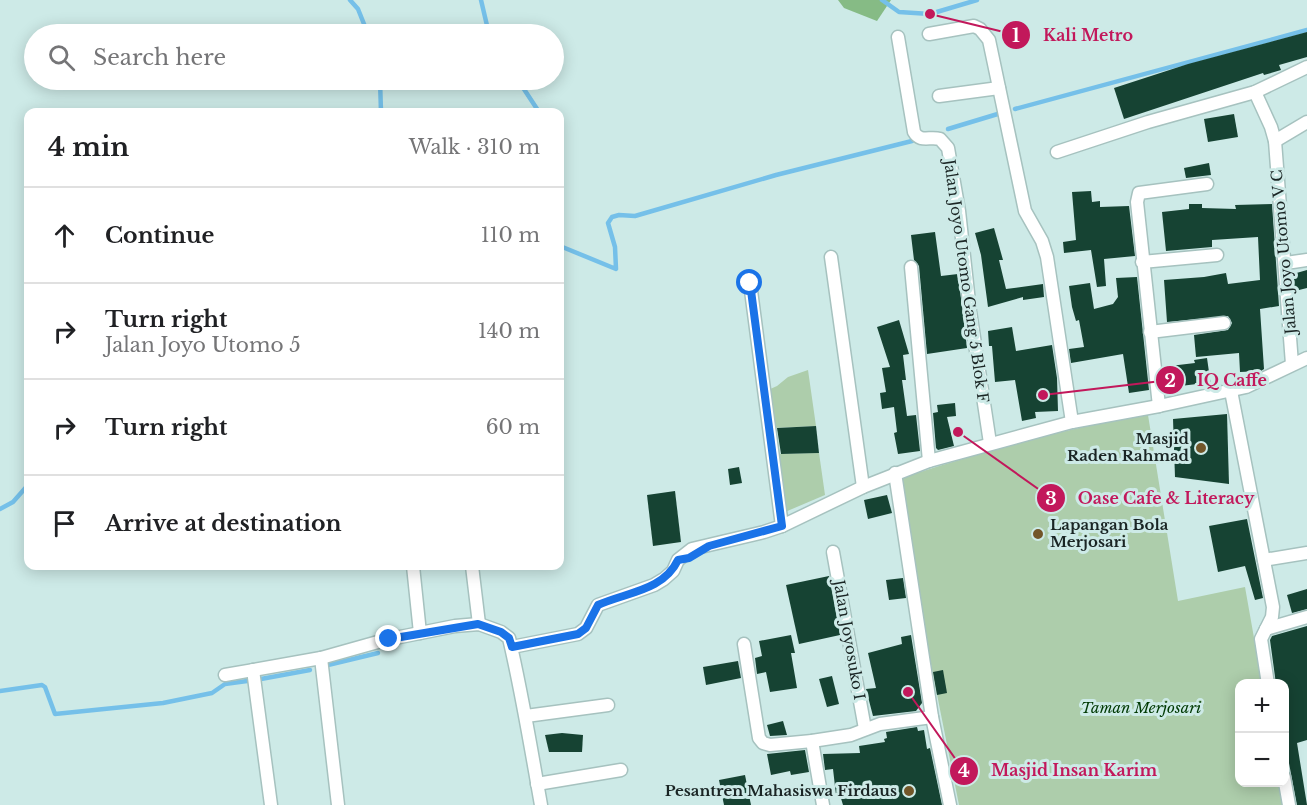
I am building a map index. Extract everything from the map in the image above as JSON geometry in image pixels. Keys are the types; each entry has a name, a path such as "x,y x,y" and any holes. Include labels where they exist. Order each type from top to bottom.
{"street":[{"path":"929,34 974,26 981,29 989,40 1025,211 1042,241 1047,257 1071,422"},
{"name":"Jalan Joyo Utomo Gang 5 Blok F","path":"898,37 914,132 916,136 923,139 940,139 948,148 959,211 970,311 990,443"},
{"path":"1056,152 1148,122 1255,92 1307,67"},
{"path":"939,96 999,88"},
{"name":"Jalan Joyo Utomo V C","path":"1255,92 1275,141 1292,364"},
{"path":"1275,141 1307,122"},
{"path":"1159,406 1137,202 1139,193 1207,184"},
{"path":"1142,262 1217,255"},
{"path":"831,257 863,487"},
{"path":"1286,264 1307,260"},
{"path":"911,267 929,461"},
{"path":"750,283 782,526"},
{"path":"1150,332 1224,323"},
{"path":"512,647 578,634 586,628 598,605 654,585 673,570 678,560 692,549 782,526 863,487 896,479 929,461 1071,422 1232,391 1246,387 1307,358"},
{"path":"1232,391 1273,607 1272,617 1262,639 1267,679"},
{"path":"896,479 932,717 950,805"},
{"name":"Jalan Joyosuko I","path":"833,552 865,729"},
{"path":"1264,560 1307,553"},
{"path":"413,570 420,633"},
{"path":"472,570 478,624"},
{"path":"1266,629 1307,617"},
{"path":"225,675 321,658 374,642 420,633 478,624 501,632 509,638 512,647 541,805"},
{"path":"744,644 759,738 763,743 770,745 851,735 880,724 932,717"},
{"path":"321,658 338,805"},
{"path":"253,670 271,805"},
{"path":"526,716 608,705"},
{"path":"812,741 823,805"},
{"path":"537,784 621,770"},
{"path":"1286,787 1289,805"}],"green space":[{"path":"838,0 891,0 877,21 844,8"},
{"path":"808,370 816,426 774,428 768,390 788,377"},
{"name":"Taman Merjosari","path":"1148,415 1178,601 1245,587 1261,679 1235,679 1235,787 1280,787 1283,805 959,805 926,639 901,480 903,477 972,456 1118,420"},
{"path":"819,453 825,495 785,512 776,454"}],"building":[{"path":"1307,32 1307,57 1279,65 1281,70 1264,75 1263,73 1124,119 1114,88 1188,64"},
{"path":"1234,114 1238,137 1208,142 1204,119"},
{"path":"1209,163 1211,175 1186,178 1184,168"},
{"path":"1091,191 1092,202 1100,201 1100,207 1129,206 1135,256 1104,259 1106,286 1097,287 1091,250 1064,253 1063,242 1076,240 1072,192"},
{"path":"1189,204 1202,204 1202,208 1236,209 1235,205 1272,204 1279,306 1260,309 1264,369 1261,371 1240,372 1239,353 1196,357 1194,335 1228,330 1232,323 1228,316 1167,322 1164,280 1226,273 1228,284 1260,280 1258,237 1212,240 1212,247 1166,251 1162,212 1189,209"},
{"path":"994,228 1003,260 999,260 1006,289 1043,284 1044,297 1023,300 1023,297 988,307 981,255 975,233"},
{"path":"935,232 941,276 958,274 967,348 927,354 919,266 914,260 911,235"},
{"path":"1307,270 1307,288 1295,291 1293,274"},
{"path":"1137,277 1149,390 1129,393 1123,354 1071,363 1069,349 1084,347 1079,320 1076,321 1072,307 1069,286 1090,283 1094,309 1113,304 1118,297 1116,278"},
{"path":"899,320 909,354 903,355 906,380 902,380 907,416 916,415 920,451 898,454 894,433 897,432 894,407 882,409 880,393 886,392 882,368 890,367 877,327"},
{"path":"1012,327 1016,351 1052,345 1057,378 1058,411 1035,412 1036,418 1022,421 1015,380 995,382 992,346 989,346 988,331"},
{"path":"1207,358 1211,386 1198,387 1197,384 1172,387 1170,366 1195,363 1194,360"},
{"path":"955,403 956,416 947,417 954,446 938,450 933,413 938,412 937,405"},
{"name":"Masjid Raden Rahmad","path":"1227,414 1229,484 1175,477 1173,419"},
{"path":"816,426 819,453 781,454 777,428"},
{"path":"739,467 742,483 730,485 728,469"},
{"path":"675,491 681,542 653,546 647,495"},
{"path":"887,495 892,513 868,519 864,500"},
{"path":"1247,519 1263,598 1255,600 1245,566 1218,572 1209,526"},
{"path":"829,576 840,635 799,644 786,585"},
{"path":"903,578 906,598 889,600 886,580"},
{"path":"1307,589 1307,609 1292,613 1287,595"},
{"path":"1307,626 1307,740 1297,743 1307,805 1297,805 1289,763 1289,679 1275,679 1270,640 1272,636"},
{"path":"791,635 795,653 791,653 797,688 770,692 766,672 757,674 755,658 762,656 759,641"},
{"path":"911,635 922,703 916,711 873,716 866,689 876,688 868,653 902,644 901,637"},
{"path":"738,661 741,678 706,685 703,667"},
{"path":"943,670 947,693 937,695 933,672"},
{"path":"832,676 839,704 827,707 819,679"},
{"path":"783,721 787,735 770,736 767,725"},
{"path":"917,727 918,731 924,730 927,749 930,748 942,805 843,805 840,795 836,795 833,769 825,770 823,754 860,753 859,746 885,742 886,732"},
{"path":"562,733 583,735 582,752 549,752 545,735"},
{"path":"805,750 809,772 791,775 790,771 771,775 767,754"},
{"path":"745,775 751,805 724,805 719,780"}],"waterway":[{"path":"350,0 358,9 364,24"},
{"path":"481,0 487,24"},
{"path":"882,0 899,12 930,14 977,0"},
{"path":"1015,109 1307,30"},
{"path":"380,90 381,108"},
{"path":"525,90 536,108"},
{"path":"948,129 1001,113"},
{"path":"564,248 616,269 615,247 608,223 612,217 635,216 776,175 912,141"},
{"path":"0,509 13,502 24,490"},
{"path":"328,665 378,653"},
{"path":"261,679 310,670"},
{"path":"0,691 42,685 45,687 55,714 163,703 212,693 225,684 247,681"}],"place":[{"name":"Kali Metro","path":"930,14"},
{"name":"IQ Caffe","path":"1043,395"},
{"name":"Oase Cafe & Literacy","path":"958,432"},
{"name":"Masjid Raden Rahmad","path":"1201,448"},
{"name":"Lapangan Bola Merjosari","path":"1038,534"},
{"name":"Masjid Insan Karim","path":"908,692"},
{"name":"Pesantren Mahasiswa Firdaus","path":"909,791"}],"route":[{"path":"389,639 455,626 478,624 501,632 509,638 512,647 578,634 586,628 598,605 654,585 673,570 678,560 697,555 709,546 782,526 750,283"}]}
